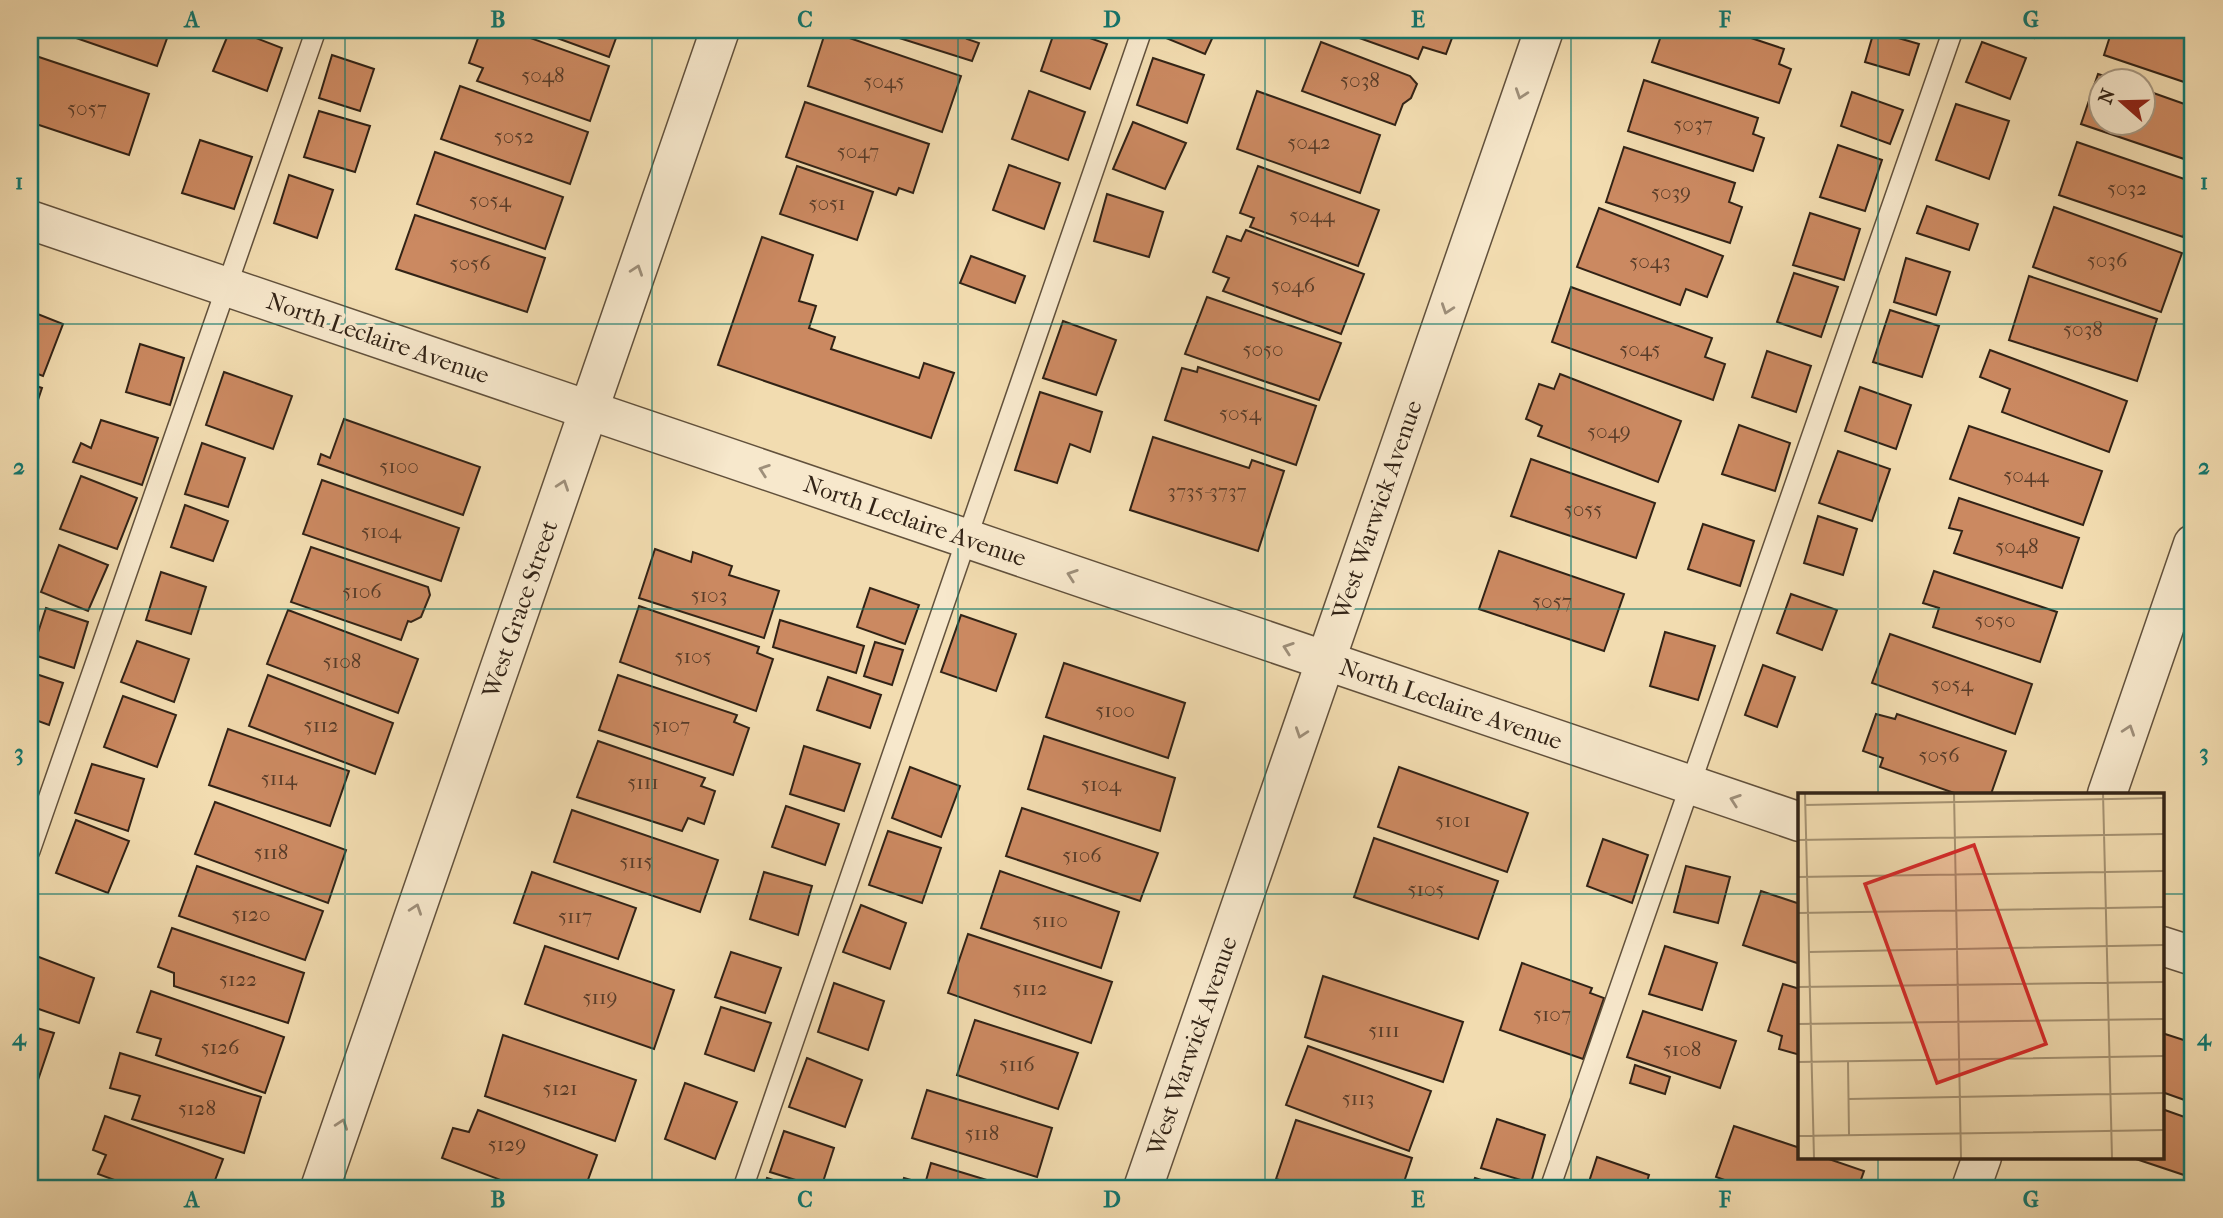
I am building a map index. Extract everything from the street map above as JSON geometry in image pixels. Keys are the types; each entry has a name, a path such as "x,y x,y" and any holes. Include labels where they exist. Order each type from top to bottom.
{"street":[{"name":"West Grace Street","path":"320,1188 720,30"},
{"name":"West Warwick Avenue","path":"1143,1188 1544,30"},
{"name":"North Leclaire Avenue","path":"30,220 1798,821"},
{"path":"2107,793 2193,544"},
{"path":"2164,947 2193,956"},
{"path":"1971,1188 1982,1158"}],"lane":[{"path":"30,851 316,30"},
{"path":"743,1188 1142,30"},
{"path":"1550,1188 1953,30"}],"building":[{"path":"53,30 170,30 157,66"},
{"path":"230,30 282,48 267,91 213,71"},
{"path":"378,30 399,30 396,36"},
{"path":"481,30 508,30 609,66 590,121 477,81 483,68 469,63"},
{"path":"535,30 619,30 609,57"},
{"path":"826,30 961,76 942,132 808,86"},
{"path":"874,30 971,30 967,39 979,43 972,61"},
{"path":"1055,30 1067,30 1107,44 1090,89 1041,71"},
{"path":"1163,30 1216,30 1205,54 1161,36"},
{"path":"1337,30 1455,30 1446,54 1423,47 1418,59"},
{"path":"1663,30 1727,30 1784,49 1779,64 1791,69 1779,103 1652,62"},
{"path":"1784,30 1808,30 1805,37"},
{"path":"2006,30 2037,30 2034,38"},
{"path":"2112,30 2193,30 2193,85 2156,73 2156,66 2137,66 2104,55"},
{"path":"1874,31 1919,44 1909,75 1865,62"},
{"path":"1321,42 1410,76 1417,84 1411,98 1403,104 1395,125 1302,91"},
{"path":"1982,42 2026,58 2010,99 1966,82"},
{"path":"30,54 149,94 129,155 30,122"},
{"path":"332,55 374,69 360,111 319,98"},
{"path":"1153,58 1204,75 1187,123 1137,105"},
{"path":"1644,80 1758,118 1753,134 1764,138 1753,171 1628,131"},
{"path":"460,86 588,132 570,184 441,139"},
{"path":"1029,91 1085,112 1068,160 1012,139"},
{"path":"1257,91 1380,135 1360,193 1237,149"},
{"path":"1852,92 1903,110 1890,144 1841,126"},
{"path":"2156,94 2193,107 2193,162 2116,136 2156,136"},
{"path":"805,102 929,144 913,193 899,188 896,195 786,157"},
{"path":"1956,104 2009,121 1989,179 1936,160"},
{"path":"2086,109 2086,126 2081,124"},
{"path":"319,111 370,126 355,172 304,157"},
{"path":"1133,122 1186,143 1165,189 1113,169"},
{"path":"200,140 252,157 234,209 182,193"},
{"path":"2077,142 2193,182 2193,206 2183,237 2059,195"},
{"path":"1838,145 1882,160 1865,211 1820,197"},
{"path":"1624,147 1735,183 1729,202 1742,207 1730,243 1606,202"},
{"path":"435,152 563,197 545,249 417,204"},
{"path":"1009,165 1060,183 1044,229 993,210"},
{"path":"797,166 873,192 857,240 780,214"},
{"path":"1258,166 1379,210 1358,266 1250,227 1254,218 1240,213"},
{"path":"289,175 333,190 317,238 274,223"},
{"path":"1107,194 1163,212 1149,257 1094,241"},
{"path":"1927,206 1978,224 1969,250 1917,233"},
{"path":"2054,207 2182,253 2161,312 2033,267"},
{"path":"1599,208 1723,256 1707,297 1686,289 1680,305 1577,267"},
{"path":"1810,213 1860,229 1844,280 1793,265"},
{"path":"415,215 545,258 527,312 396,269"},
{"path":"1246,230 1364,274 1341,334 1223,291 1229,278 1213,272 1227,236 1241,241"},
{"path":"762,237 813,255 799,301 816,306 809,328 835,337 831,349 919,378 924,363 954,373 931,438 718,365"},
{"path":"971,256 1025,276 1015,303 960,283"},
{"path":"1906,258 1950,272 1936,315 1894,302"},
{"path":"1794,273 1838,287 1821,337 1777,322"},
{"path":"2029,276 2157,319 2137,381 2009,340"},
{"path":"1571,287 1712,338 1705,357 1725,364 1713,400 1552,342"},
{"path":"1207,297 1341,343 1319,400 1185,354"},
{"path":"1890,310 1939,326 1922,377 1873,362"},
{"path":"30,311 63,324 43,376 30,371"},
{"path":"1063,321 1116,340 1096,395 1043,378"},
{"path":"140,344 184,358 170,405 126,392"},
{"path":"1990,350 2127,401 2109,452 2002,412 2010,389 1980,377"},
{"path":"1767,351 1811,366 1796,412 1752,397"},
{"path":"1198,367 1316,406 1296,465 1165,420 1182,368 1197,372"},
{"path":"224,372 292,396 273,449 206,425"},
{"path":"1560,374 1681,421 1658,482 1538,436 1542,426 1526,419 1539,384 1554,389"},
{"path":"30,384 42,388 30,424"},
{"path":"1860,387 1911,405 1896,449 1845,431"},
{"path":"1040,392 1102,412 1090,452 1070,444 1057,483 1015,470"},
{"path":"344,419 480,467 463,515 318,464 321,454 330,458"},
{"path":"101,420 158,438 142,485 73,462 81,443 91,448"},
{"path":"1739,425 1790,443 1775,491 1722,474"},
{"path":"1969,426 2102,471 2083,525 1950,479"},
{"path":"1153,437 1249,468 1252,460 1284,471 1258,551 1130,510"},
{"path":"202,443 245,458 228,507 185,494"},
{"path":"1838,451 1890,469 1872,521 1819,503"},
{"path":"1531,459 1655,503 1636,558 1511,516"},
{"path":"81,476 137,498 117,549 60,529"},
{"path":"322,480 459,528 441,581 303,534"},
{"path":"1959,498 2079,538 2062,588 1954,553 1962,531 1949,528"},
{"path":"185,505 228,521 213,561 171,547"},
{"path":"1818,516 1857,529 1843,575 1804,563"},
{"path":"1703,524 1754,541 1740,586 1688,569"},
{"path":"59,545 108,565 88,611 41,592"},
{"path":"311,547 428,587 430,595 421,617 408,621 401,640 291,602"},
{"path":"655,549 691,562 693,552 732,566 729,575 779,591 764,638 639,598"},
{"path":"1499,551 1624,594 1604,651 1479,609"},
{"path":"1934,571 2057,612 2040,662 1933,627 1939,608 1923,603"},
{"path":"161,572 206,587 191,634 146,620"},
{"path":"870,588 919,605 905,644 857,627"},
{"path":"1791,594 1837,610 1822,650 1777,633"},
{"path":"639,606 759,647 757,653 773,659 756,711 620,662"},
{"path":"46,608 88,622 74,668 31,654"},
{"path":"288,610 418,659 398,713 267,664"},
{"path":"961,615 1016,634 996,691 941,672"},
{"path":"780,620 864,646 856,673 773,647"},
{"path":"1665,632 1715,646 1698,700 1650,686"},
{"path":"1890,634 2032,684 2015,734 1872,683"},
{"path":"137,641 189,659 174,702 121,682"},
{"path":"875,642 903,650 892,685 864,676"},
{"path":"1064,663 1185,703 1168,758 1046,717"},
{"path":"1763,665 1795,677 1777,727 1745,715"},
{"path":"30,672 63,683 49,725 30,718"},
{"path":"268,675 393,723 375,774 249,726"},
{"path":"618,675 737,715 734,722 749,728 733,775 599,730"},
{"path":"828,677 881,695 870,728 817,710"},
{"path":"123,696 176,715 157,767 104,747"},
{"path":"1876,714 1895,719 1897,714 2006,751 1991,793 1954,793 1880,767 1883,758 1863,751"},
{"path":"228,729 349,771 330,826 209,785"},
{"path":"1044,736 1175,778 1160,831 1028,789"},
{"path":"598,741 705,778 701,786 715,791 704,824 688,818 682,831 577,797"},
{"path":"804,746 860,764 844,811 790,794"},
{"path":"92,764 144,779 128,831 75,813"},
{"path":"910,767 960,786 941,837 892,818"},
{"path":"1399,767 1528,813 1507,872 1378,827"},
{"path":"215,802 346,850 328,903 195,854"},
{"path":"786,806 839,824 825,865 772,847"},
{"path":"1022,808 1158,853 1140,901 1006,856"},
{"path":"572,810 718,860 700,912 554,862"},
{"path":"76,820 129,841 108,893 56,873"},
{"path":"888,831 941,848 922,903 869,885"},
{"path":"1374,838 1498,881 1478,939 1354,897"},
{"path":"1603,839 1648,855 1632,903 1587,886"},
{"path":"197,866 323,911 305,960 179,916"},
{"path":"1686,866 1730,877 1718,923 1674,912"},
{"path":"1000,871 1119,912 1101,968 981,928"},
{"path":"532,872 636,908 618,959 514,923"},
{"path":"764,872 812,886 798,935 750,919"},
{"path":"1761,891 1798,903 1798,963 1743,945"},
{"path":"861,905 906,923 890,969 843,952"},
{"path":"172,928 304,973 288,1023 174,986 174,973 158,967"},
{"path":"968,934 1112,982 1091,1043 948,993"},
{"path":"545,946 674,990 654,1049 525,1004"},
{"path":"1665,946 1717,963 1702,1010 1649,994"},
{"path":"731,952 781,968 765,1013 715,997"},
{"path":"31,954 94,978 79,1023 30,1006"},
{"path":"1522,963 1592,988 1590,993 1604,998 1583,1059 1500,1030"},
{"path":"1323,976 1463,1022 1443,1082 1305,1037"},
{"path":"834,983 884,1001 868,1050 818,1032"},
{"path":"1783,984 1798,988 1798,1054 1779,1049 1782,1036 1768,1031"},
{"path":"151,991 284,1037 265,1093 156,1055 161,1039 137,1032"},
{"path":"721,1007 771,1023 754,1071 705,1054"},
{"path":"1643,1011 1736,1041 1720,1088 1627,1057"},
{"path":"975,1020 1078,1053 1058,1109 957,1075"},
{"path":"30,1026 54,1033 38,1080 30,1077"},
{"path":"2164,1034 2193,1043 2193,1103 2164,1093"},
{"path":"503,1035 636,1080 615,1141 485,1096"},
{"path":"1308,1046 1431,1091 1409,1151 1286,1105"},
{"path":"120,1053 261,1097 244,1153 132,1119 140,1096 110,1088"},
{"path":"807,1058 862,1080 845,1127 789,1107"},
{"path":"1635,1065 1670,1077 1665,1094 1630,1083"},
{"path":"685,1083 737,1102 715,1159 665,1139"},
{"path":"927,1090 1052,1128 1037,1177 912,1138"},
{"path":"478,1110 597,1155 585,1188 522,1188 442,1158 453,1128 469,1132"},
{"path":"2164,1110 2193,1120 2193,1178 2133,1158 2164,1158"},
{"path":"105,1116 223,1159 212,1188 136,1188 98,1174 106,1155 93,1150"},
{"path":"1497,1119 1545,1135 1531,1183 1481,1168"},
{"path":"1296,1120 1412,1158 1402,1188 1305,1188 1276,1179"},
{"path":"1734,1126 1798,1147 1798,1158 1826,1158 1864,1171 1858,1188 1747,1188 1716,1177"},
{"path":"784,1131 834,1148 821,1188 770,1172"},
{"path":"1597,1157 1649,1175 1645,1188 1587,1188"},
{"path":"931,1163 1013,1188 901,1188 904,1178 925,1184"},
{"path":"767,1178 798,1188 764,1188"},
{"path":"1475,1178 1505,1188 1471,1188"},
{"path":"92,1181 113,1188 89,1188"},
{"path":"2095,1182 2113,1188 2093,1188"}]}
